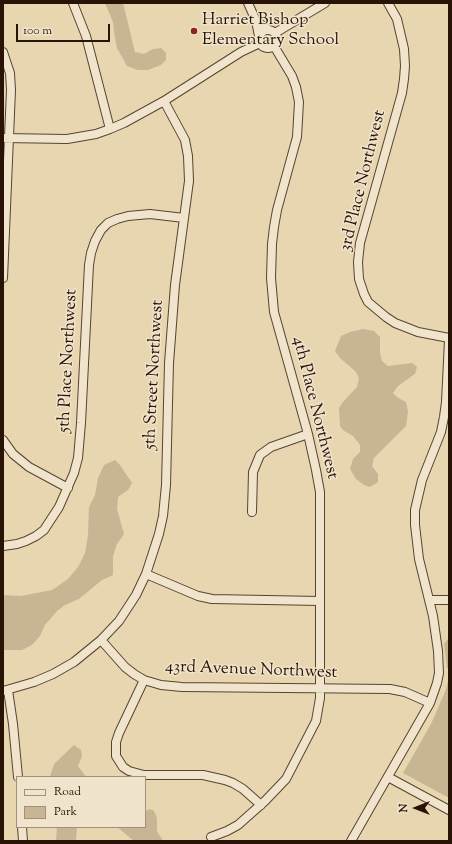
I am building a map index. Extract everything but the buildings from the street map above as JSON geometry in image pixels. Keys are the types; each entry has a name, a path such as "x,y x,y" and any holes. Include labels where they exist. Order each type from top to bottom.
{"street":[{"path":"73,3 86,36 110,129"},
{"path":"248,3 256,21 260,40 264,47 269,48 274,46 276,40 272,32 256,21"},
{"path":"6,138 67,139 96,134 110,129 164,101 260,40 263,31 272,32 325,3"},
{"name":"3rd Place Northwest","path":"388,3 397,19 404,49 404,79 402,93 360,243 358,257 359,279 362,290 368,302 386,317 395,323 418,332 449,339"},
{"name":"4th Place Northwest","path":"211,837 232,828 261,805 286,779 312,730 319,710 321,689 320,492 308,434 280,334 272,294 271,261 274,227 277,210 297,137 300,110 299,98 294,82 274,46"},
{"path":"3,52 10,73 11,90 6,138 3,278"},
{"name":"5th Street Northwest","path":"101,640 119,621 130,605 146,574 159,534 164,502 173,312 178,257 189,182 187,148 185,140 164,101"},
{"name":"5th Place Northwest","path":"3,546 26,541 44,530 59,507 74,473 78,458 81,423 89,266 95,241 101,230 108,223 128,216 150,214 184,218"},
{"path":"351,841 430,703 437,683 439,664 435,630 430,600 419,559 415,525 415,510 422,480 441,432 446,402 449,339"},
{"path":"252,512 253,472 260,455 271,447 308,434"},
{"path":"3,440 13,454 29,467 68,488"},
{"path":"146,574 198,596 212,599 320,601"},
{"path":"430,600 449,600"},
{"path":"18,776 13,724 5,690 34,682 66,667 101,640"},
{"name":"43rd Avenue Northwest","path":"101,640 125,667 144,680 161,685 182,687 398,690 430,703"},
{"path":"144,680 116,742 116,756 123,767 136,774 203,775 225,780 234,783 243,789 261,805"},
{"path":"388,777 449,810"},
{"path":"22,828 23,841"}],"green space":[{"path":"105,3 123,3 135,52 144,54 153,49 161,48 166,53 166,60 161,65 148,70 138,70 127,66 117,48 113,22"},
{"path":"363,329 374,331 380,337 380,353 382,361 388,366 412,363 417,367 415,374 398,386 393,393 406,402 408,412 406,426 374,458 372,466 378,474 378,482 370,487 364,485 356,479 350,469 353,459 360,452 360,445 353,436 343,430 340,426 339,408 357,387 359,378 356,372 340,358 335,351 341,336"},
{"path":"115,460 132,483 128,490 118,497 117,509 124,534 117,544 113,556 113,575 102,580 79,599 65,605 57,611 45,625 40,636 32,645 22,650 3,650 3,595 21,596 52,590 68,579 78,567 85,553 88,535 89,507 95,495 98,478 104,465"},
{"path":"449,639 449,668 447,668 444,644"},
{"path":"449,677 449,798 403,773 431,724 445,692"},
{"path":"74,745 81,750 82,756 78,766 85,776 50,776 54,764"},
{"path":"150,809 154,811 157,818 157,831 163,841 134,841 118,828 146,828 146,811"},
{"path":"57,828 77,828 76,841 56,841"}],"place":[{"name":"Harriet Bishop Elementary School","path":"194,31"}]}
